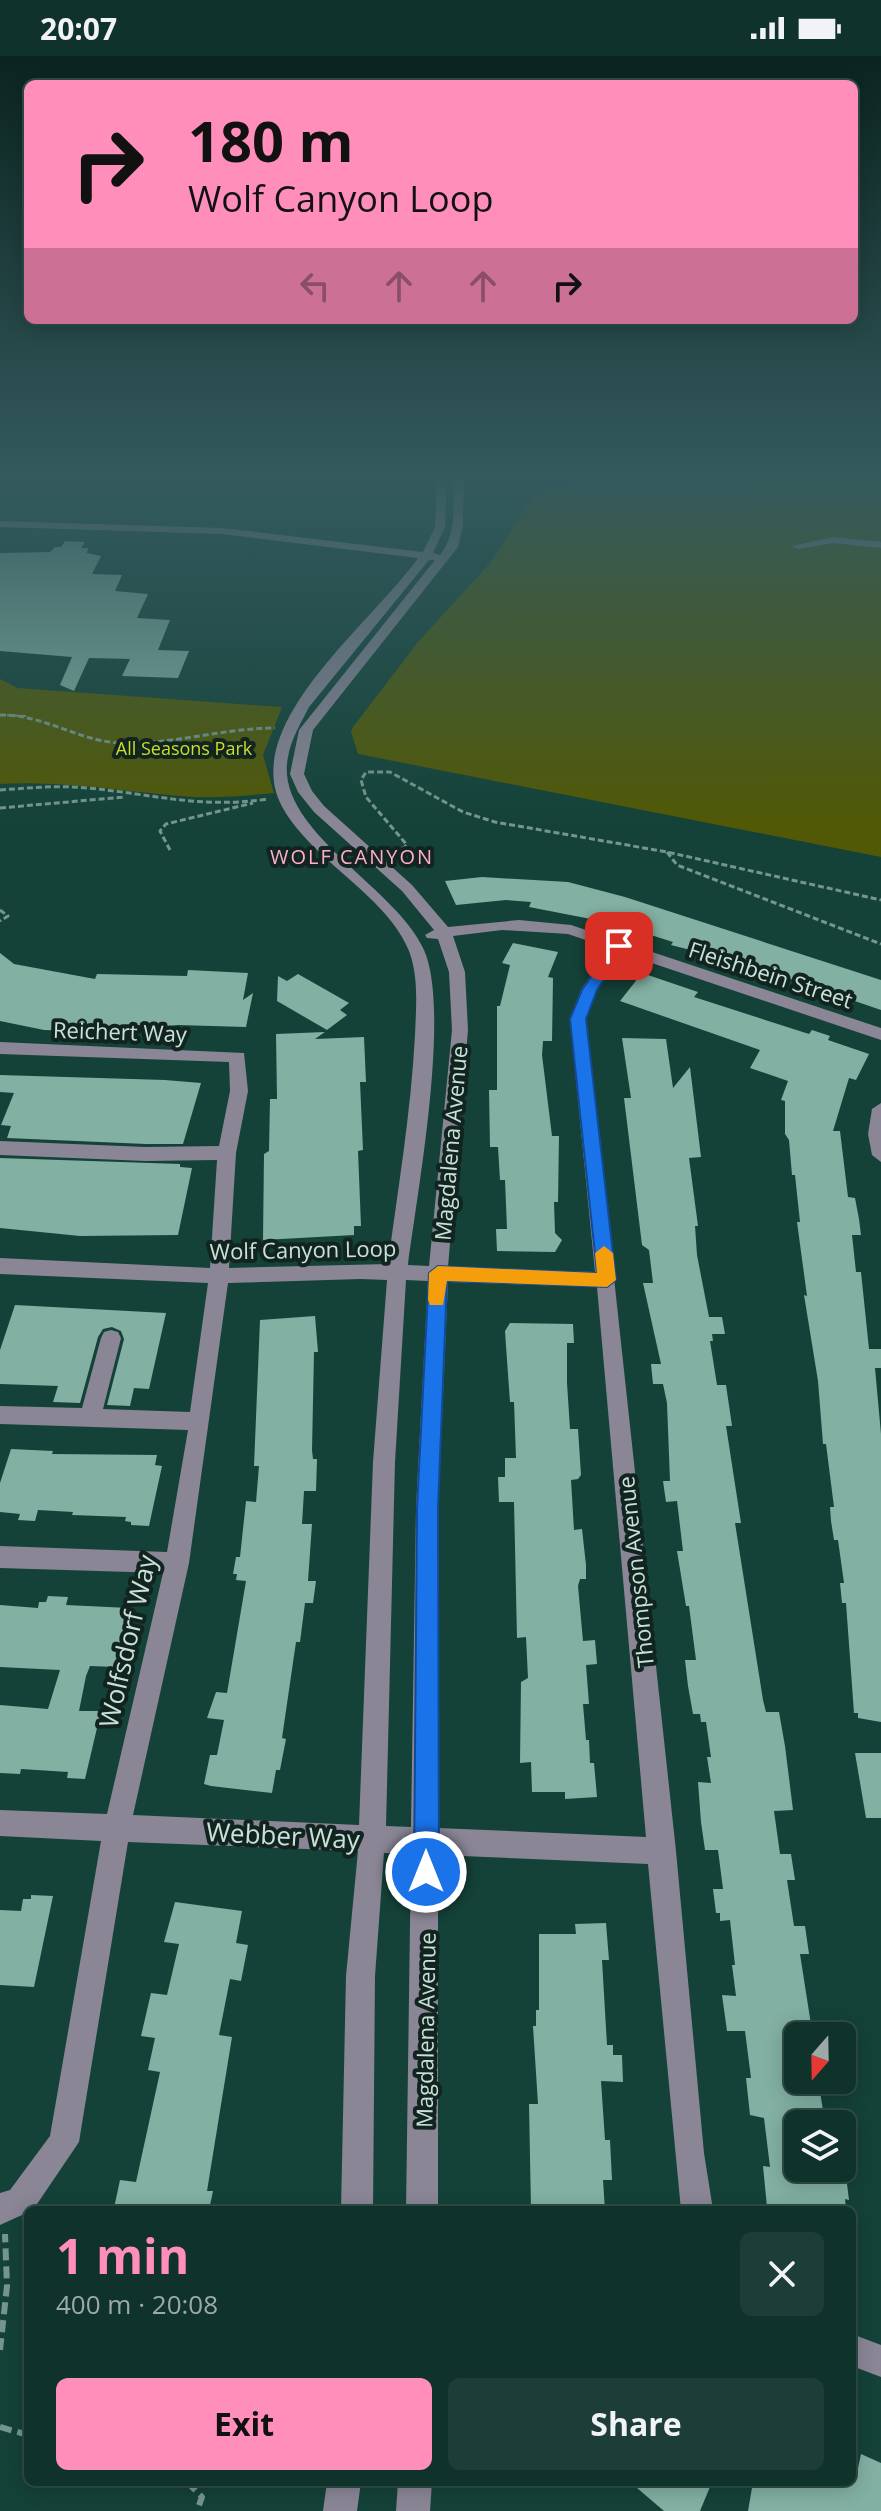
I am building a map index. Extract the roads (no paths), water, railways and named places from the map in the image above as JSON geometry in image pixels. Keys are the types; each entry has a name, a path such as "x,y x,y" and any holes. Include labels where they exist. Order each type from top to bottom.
{"street":[{"name":"Magdalena Avenue","path":"357,2206 362,1945 372,1838 381,1507 397,1271 425,1030 424,975 413,939 379,898 337,861 294,814 278,777 280,755 291,729 315,691 397,593"},
{"name":"Magdalena Avenue","path":"416,593 306,730 297,774 305,792 373,860 407,888 444,932 457,972 460,1030 438,1273 427,1508 422,2206"},
{"name":"Fleishbein Street","path":"413,939 506,925 550,926 881,1034"},
{"name":"Thompson Avenue","path":"619,946 589,990 578,1019 607,1280 696,2206"},
{"name":"Reichert Way","path":"0,1048 238,1057"},
{"name":"Wolfsdorf Way","path":"2,2208 20,2202 64,2142 117,1827 177,1563 200,1421 219,1276 227,1153 239,1091 238,1057"},
{"path":"881,1109 877,1134 881,1155"},
{"path":"0,1148 146,1154 227,1153"},
{"name":"Wolf Canyon Loop","path":"0,1266 219,1276 397,1271 607,1280"},
{"path":"90,1419 111,1338"},
{"path":"0,1415 200,1421"},
{"path":"0,1557 177,1563"},
{"name":"Webber Way","path":"0,1823 663,1851"},
{"path":"856,2352 881,2361"},
{"path":"340,2511 343,2486"},
{"path":"413,2511 415,2486"}],"district":[{"name":"WOLF CANYON","path":"352,856"}],"park label":[{"name":"All Seasons Park","path":"184,748"}]}
